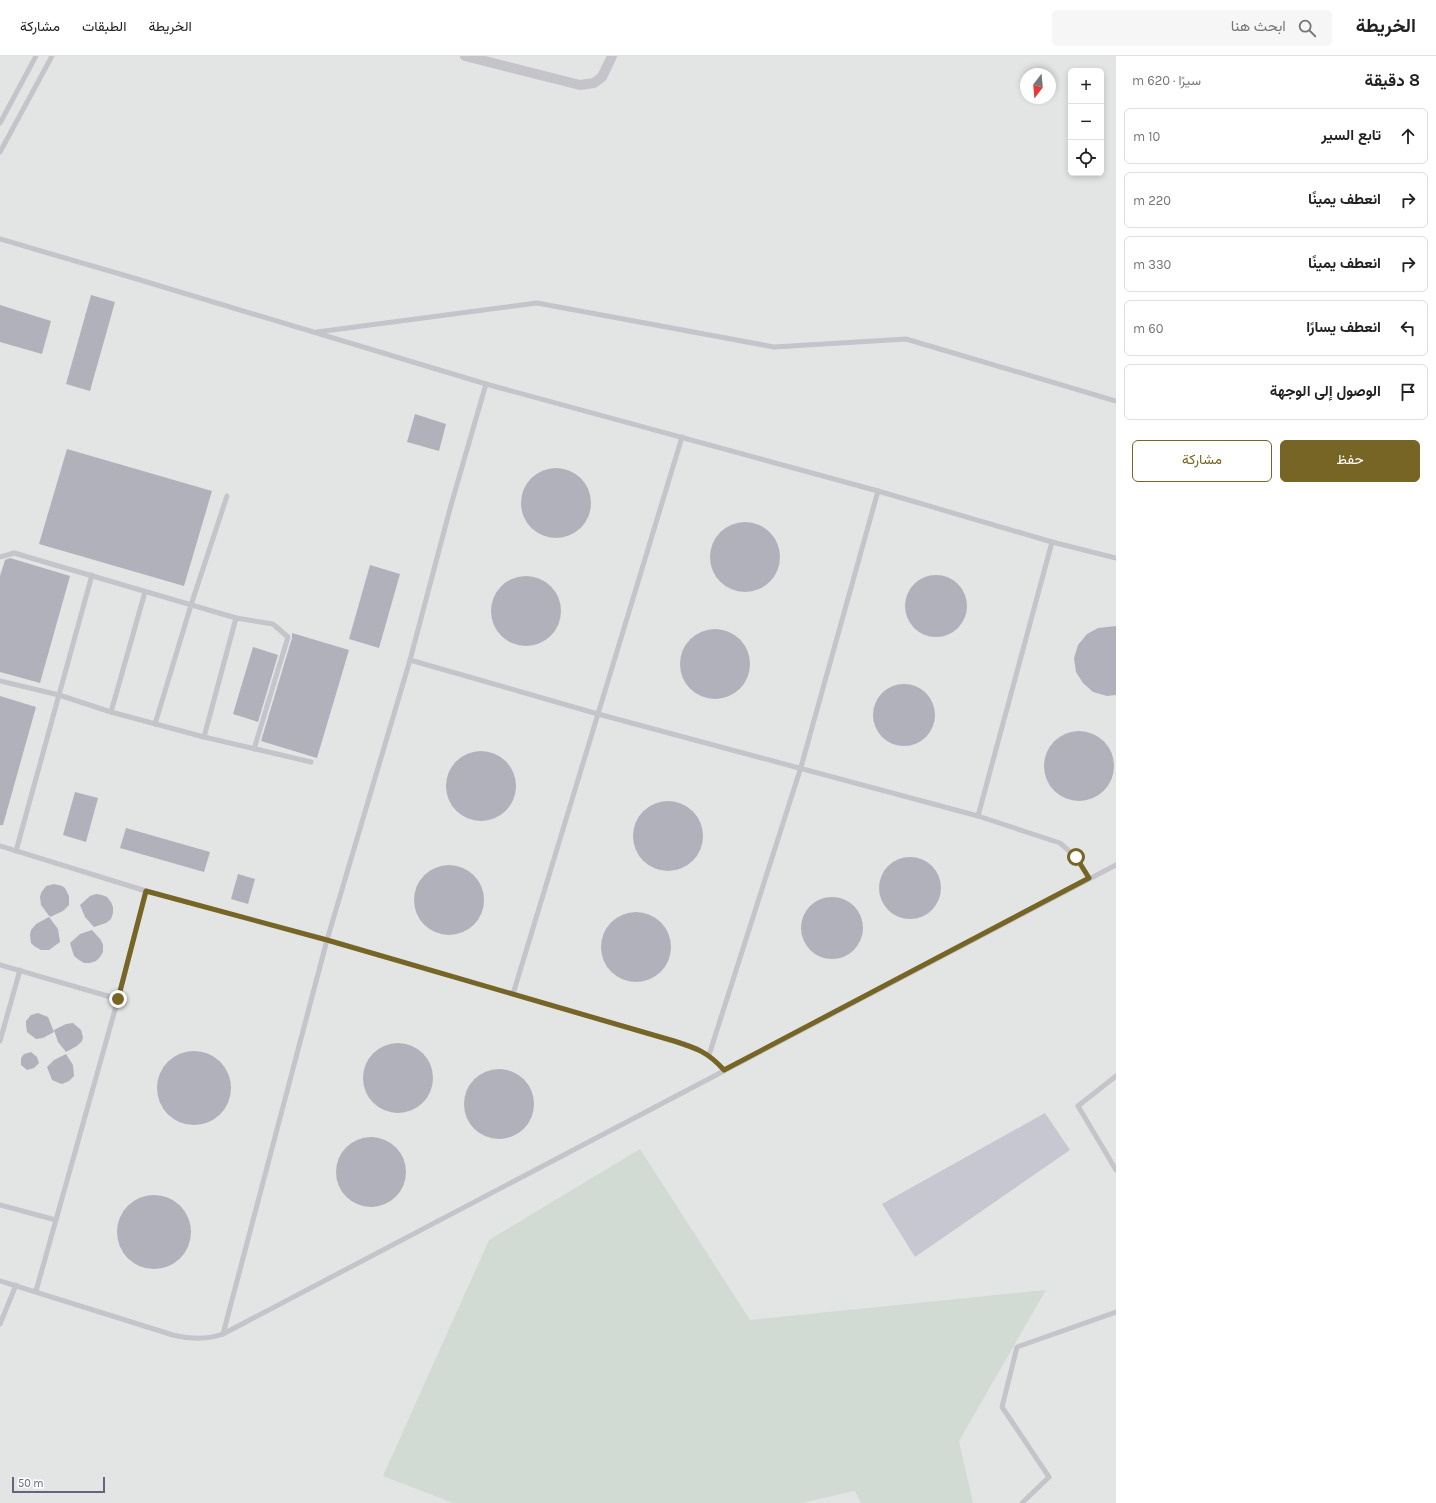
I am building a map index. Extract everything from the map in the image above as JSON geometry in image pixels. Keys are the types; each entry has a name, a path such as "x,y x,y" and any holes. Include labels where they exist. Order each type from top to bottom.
{"street":[{"path":"465,56 580,85 594,83 602,76 612,56"}],"lane":[{"path":"0,123 36,56"},
{"path":"0,152 52,56"},
{"path":"0,239 486,384 878,491 1052,542 1116,558"},
{"path":"314,332 537,303 774,347 906,339 1116,401"},
{"path":"223,1334 327,940 410,660 486,384"},
{"path":"513,994 682,437"},
{"path":"709,1055 800,767 878,491"},
{"path":"155,724 190,605 227,496"},
{"path":"978,816 1052,542"},
{"path":"0,557 14,553 236,618 273,624 288,637 254,749"},
{"path":"16,851 92,575"},
{"path":"111,712 145,592"},
{"path":"204,737 236,618"},
{"path":"410,660 598,714 978,816 1060,842 1076,857 1089,878"},
{"path":"0,681 59,695 111,712 204,737 311,762"},
{"path":"0,846 146,891 327,940 674,1041 709,1055 724,1070"},
{"path":"0,1281 173,1335 198,1339 212,1338 223,1334 1116,864"},
{"path":"36,1291 118,999 146,891"},
{"path":"0,965 118,999"},
{"path":"0,1041 20,970"},
{"path":"1116,1076 1078,1106 1116,1170"},
{"path":"0,1205 56,1220"},
{"path":"0,1324 16,1285"},
{"path":"1022,1503 1049,1477 1002,1408 1018,1347 1116,1312"}],"shaded area":[{"path":"0,56 1116,56 1116,1503 0,1503"},
{"path":"1045,1113 1070,1150 915,1257 882,1204"},
{"path":"640,1149 750,1320 1046,1290 959,1441 973,1503 861,1503 855,1491 801,1503 453,1503 383,1476 489,1240"}],"building":[{"path":"91,295 115,302 90,391 66,384"},
{"path":"0,305 51,321 42,354 0,342"},
{"path":"415,414 446,424 439,451 407,442"},
{"path":"67,449 212,491 184,586 39,544"},
{"path":"556,468 569,471 581,478 588,490 591,503 588,516 581,528 569,535 556,538 543,535 531,528 524,516 521,503 524,490 531,478 543,471"},
{"path":"745,522 758,525 770,532 777,544 780,557 777,570 770,582 758,589 745,592 732,589 720,582 713,570 710,557 713,544 720,532 732,525"},
{"path":"10,558 70,576 40,683 0,672 0,576 5,560"},
{"path":"370,565 400,574 379,648 349,639"},
{"path":"930,575 942,575 958,584 965,594 967,606 965,618 958,628 942,637 930,637 919,632 910,623 905,612 905,600 910,589 919,580"},
{"path":"526,576 539,579 551,586 558,598 561,611 558,624 551,636 539,643 526,646 513,643 501,636 494,624 491,611 494,598 501,586 513,579"},
{"path":"1116,626 1116,695 1107,696 1093,692 1083,683 1076,672 1074,658 1078,645 1087,634 1098,628"},
{"path":"715,629 728,632 740,639 747,651 750,664 747,677 740,689 728,696 715,699 702,696 690,689 683,677 680,664 683,651 690,639 702,632"},
{"path":"292,633 349,650 317,758 261,741 292,638"},
{"path":"253,647 278,655 258,722 233,714"},
{"path":"898,684 910,684 926,693 933,703 935,715 933,727 926,737 910,746 898,746 887,741 878,732 873,721 873,709 878,698 887,689"},
{"path":"0,696 36,707 3,825 0,825"},
{"path":"1079,731 1092,734 1104,741 1111,753 1114,766 1111,779 1104,791 1092,798 1079,801 1066,798 1054,791 1047,779 1044,766 1047,753 1054,741 1066,734"},
{"path":"481,751 494,754 506,761 513,773 516,786 513,799 506,811 494,818 481,821 468,818 456,811 449,799 446,786 449,773 456,761 468,754"},
{"path":"75,792 98,798 86,842 63,835"},
{"path":"668,801 681,804 693,811 700,823 703,836 700,849 693,861 681,868 668,871 655,868 643,861 636,849 633,836 636,823 643,811 655,804"},
{"path":"126,828 210,852 204,872 120,848"},
{"path":"904,857 916,857 932,866 939,876 941,888 939,900 932,910 916,919 904,919 893,914 884,905 879,894 879,882 884,871 893,862"},
{"path":"449,865 462,868 474,875 481,887 484,900 481,913 474,925 462,932 449,935 436,932 424,925 417,913 414,900 417,887 424,875 436,868"},
{"path":"238,874 255,879 248,904 231,899"},
{"path":"54,884 65,888 69,896 69,905 63,911 50,917 41,905 40,897 46,886"},
{"path":"96,894 107,897 113,907 113,913 111,919 106,923 94,927 85,917 80,905 90,896"},
{"path":"826,897 838,897 854,906 861,916 863,928 861,940 854,950 838,959 826,959 815,954 806,945 801,934 801,922 806,911 815,902"},
{"path":"636,912 649,915 661,922 668,934 671,947 668,960 661,972 649,979 636,982 623,979 611,972 604,960 601,947 604,934 611,922 623,915"},
{"path":"49,917 58,929 60,942 49,950 41,950 31,943 31,930 36,924"},
{"path":"92,930 101,940 103,952 96,961 84,963 74,956 70,943 80,934"},
{"path":"38,1013 48,1017 54,1032 43,1038 36,1039 27,1032 26,1021 31,1015"},
{"path":"73,1023 81,1030 83,1037 82,1041 77,1046 66,1052 58,1042 54,1030 66,1024"},
{"path":"398,1043 411,1046 423,1053 430,1065 433,1078 430,1091 423,1103 411,1110 398,1113 385,1110 373,1103 366,1091 363,1078 366,1065 373,1053 385,1046"},
{"path":"187,1051 201,1051 215,1057 225,1067 231,1081 231,1095 225,1109 215,1119 201,1125 187,1125 173,1119 163,1109 157,1095 157,1081 163,1067 173,1057"},
{"path":"31,1052 37,1057 39,1063 34,1068 27,1070 21,1065 21,1058 24,1054"},
{"path":"66,1054 73,1065 74,1076 69,1081 62,1084 52,1080 47,1067 54,1060"},
{"path":"499,1069 512,1072 524,1079 531,1091 534,1104 531,1117 524,1129 512,1136 499,1139 486,1136 474,1129 467,1117 464,1104 467,1091 474,1079 486,1072"},
{"path":"371,1137 384,1140 396,1147 403,1159 406,1172 403,1185 396,1197 384,1204 371,1207 358,1204 346,1197 339,1185 336,1172 339,1159 346,1147 358,1140"},
{"path":"147,1195 161,1195 175,1201 185,1211 191,1225 191,1239 185,1253 175,1263 161,1269 147,1269 133,1263 123,1253 117,1239 117,1225 123,1211 133,1201"}],"route":[{"path":"118,999 146,891 327,940 674,1041 709,1055 724,1070 1089,878 1076,857"}]}
